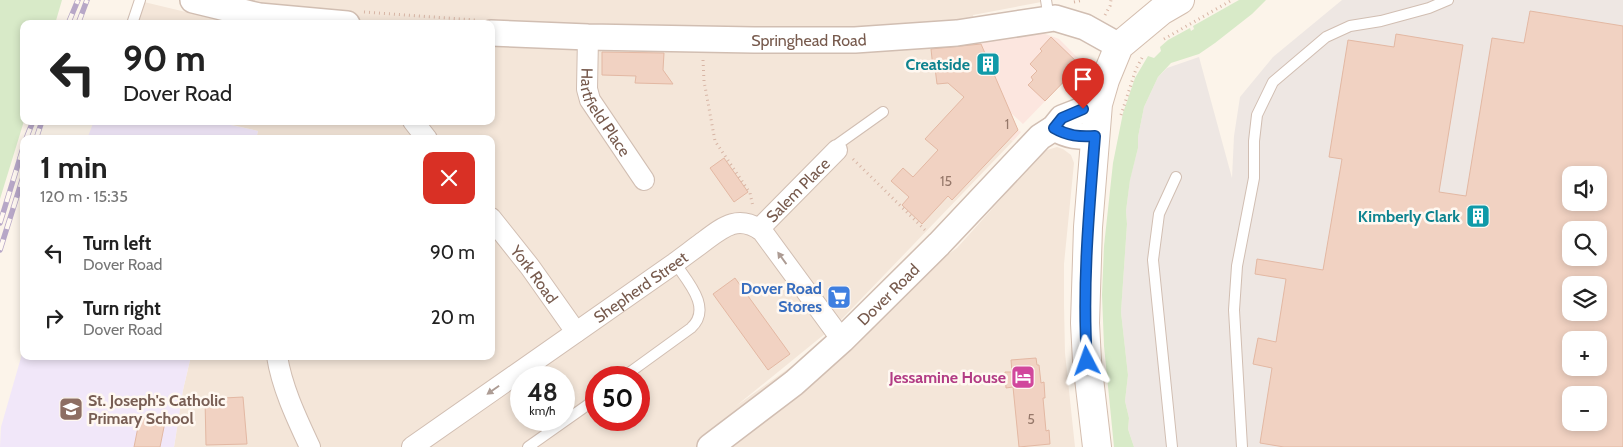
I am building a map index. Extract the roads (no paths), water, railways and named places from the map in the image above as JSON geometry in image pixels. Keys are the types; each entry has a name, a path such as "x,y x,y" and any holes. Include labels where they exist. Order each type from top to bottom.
{"main road":[{"path":"1097,447 1087,361 1085,323 1086,253 1095,136 1109,111 1105,80 1119,46 1165,4"}],"street":[{"path":"193,0 265,16 306,20"},
{"name":"Springhead Road","path":"495,33 588,37 806,40 888,39 957,33 1047,10 1057,18 1080,24 1119,46"},
{"name":"Hartfield Place","path":"588,37 587,89 590,100 644,180"},
{"name":"Dover Road","path":"710,447 794,383 842,340 939,244 1033,144 1054,128 1062,118 1109,111"},
{"path":"416,125 424,135"},
{"path":"1054,128 1072,136 1095,136"},
{"name":"Salem Place","path":"757,228 837,150"},
{"name":"York Road","path":"495,223 530,267 576,332"},
{"name":"Shepherd Street","path":"412,447 725,226 741,223 757,228"},
{"path":"757,228 766,235 842,340"},
{"path":"278,360 282,378 310,447"}],"lane":[{"path":"133,20 140,0"},
{"path":"1242,447 1234,310 1237,266 1254,178 1254,141 1257,115 1274,82 1326,36 1350,26 1381,21 1429,8 1448,0"},
{"path":"837,150 838,144 883,112"},
{"path":"1172,447 1153,260 1159,214 1176,177"},
{"path":"638,366 697,321 699,313 697,297 675,263"},
{"path":"528,447 585,407"}],"railway":[{"path":"70,20 78,0"},
{"path":"80,20 87,0"},
{"path":"28,135 31,125"},
{"path":"37,135 41,125"},
{"path":"0,223 20,158"},
{"path":"0,250 20,187"}],"place":[{"name":"Creatside","path":"988,64"},
{"name":"Kimberly Clark","path":"1478,216"},
{"name":"Dover Road Stores","path":"839,297"},
{"name":"Jessamine House","path":"1023,377"},
{"name":"St. Joseph's Catholic Primary School","path":"71,409"}]}
